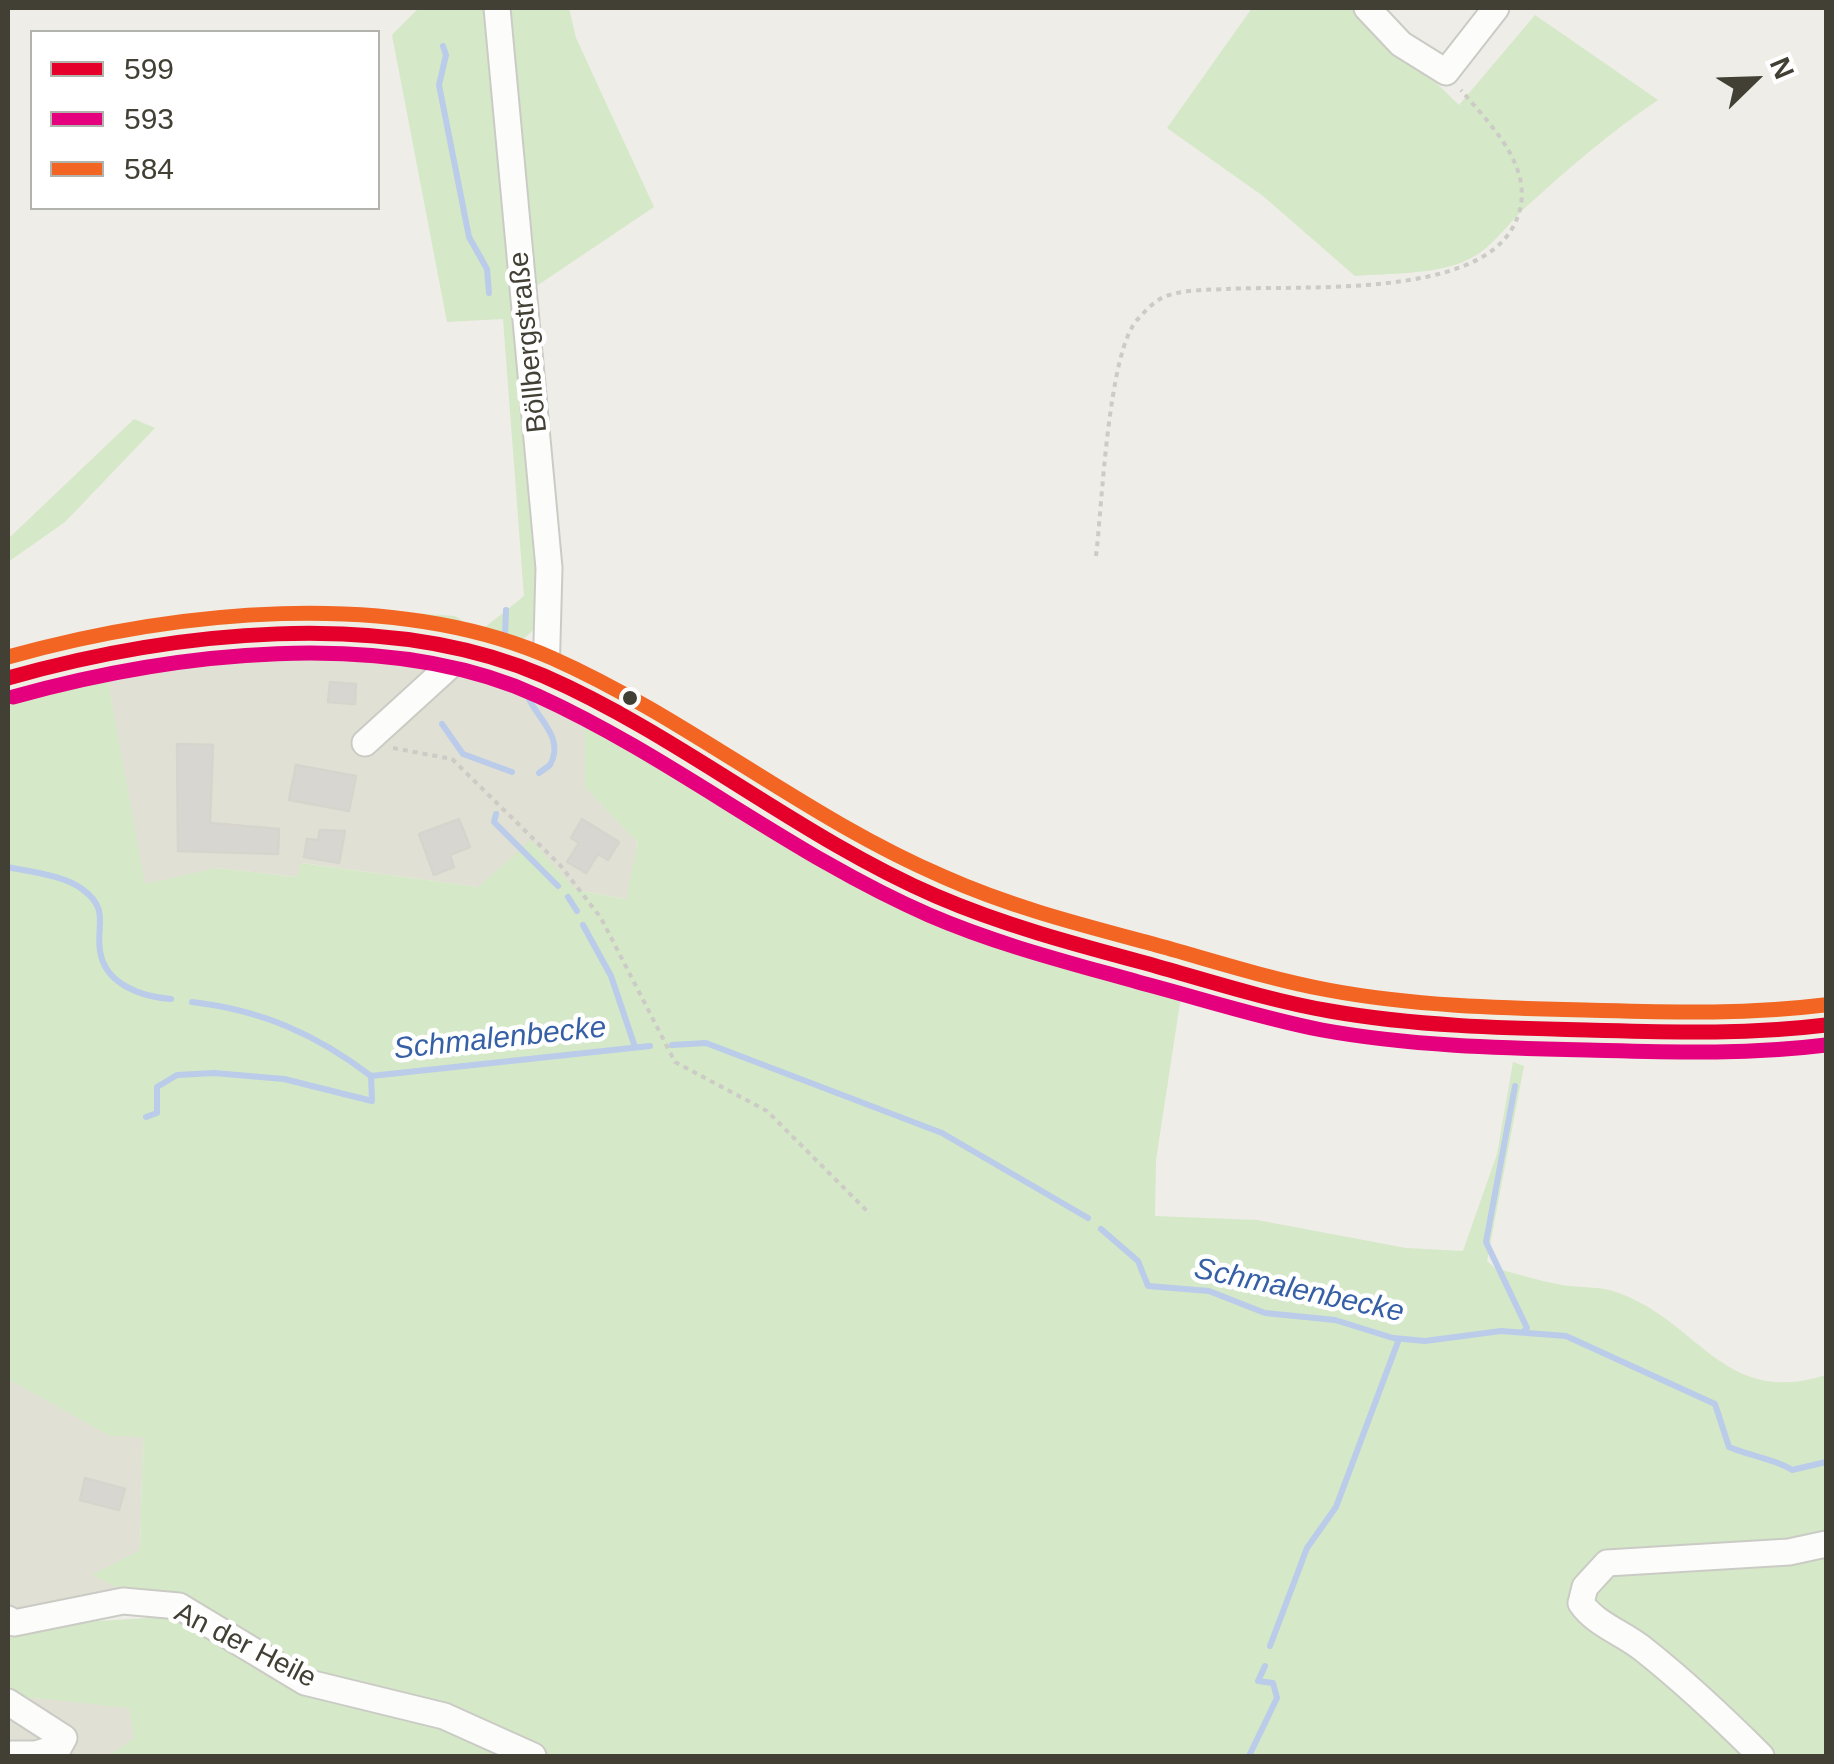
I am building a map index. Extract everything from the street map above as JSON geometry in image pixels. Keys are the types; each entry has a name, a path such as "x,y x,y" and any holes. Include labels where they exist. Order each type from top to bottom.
{"main road":[{"path":"8,678 89,655 198,637 389,641 466,651 546,678 837,847 934,896 1014,926 1202,979 1346,1014 1468,1027 1764,1034 1826,1025"}],"street":[{"name":"Böllbergstraße","path":"497,8 549,568 546,678"},
{"path":"1367,8 1401,44 1446,72 1496,8"},
{"path":"365,743 466,651"},
{"path":"1761,1756 1703,1697 1616,1628 1591,1618 1581,1603 1585,1586 1606,1564 1789,1552 1826,1544"},
{"name":"An der Heile","path":"10,1623 123,1601 179,1606 305,1682 444,1716 532,1756"},
{"path":"8,1702 64,1738 59,1747 36,1754 12,1754"}],"path":[{"path":"1096,556 1116,369 1134,322 1162,297 1207,290 1426,279 1470,264 1503,246 1521,212 1522,184 1509,149 1446,72"},
{"path":"365,743 452,759 560,864 601,918 674,1062 767,1111 870,1214"}],"shaded area":[{"path":"200,645 456,655 585,708 585,787 638,843 627,899 576,890 478,887 302,863 297,877 216,868 144,885 104,660"},
{"path":"8,1379 110,1435 143,1437 140,1550 126,1592 8,1612"},
{"path":"8,1688 24,1697 129,1707 134,1738 109,1756 8,1756"}],"green space":[{"path":"419,8 489,8 533,489 540,624 520,642 503,648 354,620 365,610 455,616 479,632 524,596 503,319 447,322 392,35"},
{"path":"510,8 569,8 576,38 654,207 535,287"},
{"path":"1252,8 1359,8 1459,105 1535,15 1658,100 1574,164 1473,257 1437,269 1355,276 1263,196 1167,128"},
{"path":"134,419 155,428 65,522 8,562 8,539"},
{"path":"104,660 145,884 216,868 297,877 301,863 478,887 531,840 576,890 626,899 638,843 585,787 585,708 703,784 904,890 1012,933 1183,983 1156,1160 1155,1216 1257,1220 1406,1248 1463,1251 1497,1154 1513,1062 1524,1066 1487,1261 1495,1268 1545,1282 1616,1292 1645,1305 1736,1371 1762,1380 1791,1382 1826,1375 1826,1756 109,1756 134,1738 129,1708 24,1697 8,1688 8,1633 46,1624 181,1616 302,1687 424,1717 430,1705 299,1674 181,1598 126,1592 92,1575 140,1550 143,1437 110,1436 8,1379 8,688"}],"building":[{"path":"330,682 356,684 355,704 328,702"},
{"path":"177,744 213,745 210,823 279,829 278,854 178,851"},
{"path":"296,765 356,776 349,811 289,800"},
{"path":"459,819 470,847 450,855 454,867 434,875 419,834"},
{"path":"582,819 619,842 608,860 598,854 586,873 567,862 579,843 571,838"},
{"path":"320,830 345,831 339,863 304,857 307,839 318,840"},
{"path":"85,1478 125,1489 119,1510 80,1500"}],"waterway":[{"path":"443,46 446,55 439,85 469,237 487,269 489,293"},
{"path":"505,636 506,610"},
{"path":"529,699 553,738 554,756 539,773"},
{"path":"442,724 463,754 512,772"},
{"path":"496,814 494,822 558,886"},
{"name":"Schmalenbecke","path":"8,867 56,877 91,896 99,911 100,951 109,973 138,992 171,999"},
{"path":"568,897 577,911"},
{"path":"583,925 611,976 635,1047"},
{"name":"Schmalenbecke","path":"192,1002 241,1011 287,1026 330,1048 371,1076 650,1046"},
{"name":"Schmalenbecke","path":"672,1045 706,1043 942,1133 1088,1218"},
{"path":"146,1117 157,1113 157,1087 177,1075 214,1073 284,1079 372,1101 371,1076"},
{"path":"1515,1086 1486,1242 1527,1328 1524,1331"},
{"name":"Schmalenbecke","path":"1101,1229 1138,1261 1148,1286 1209,1291 1265,1313 1335,1320 1393,1338 1425,1341 1501,1331 1566,1336 1715,1404 1729,1447 1792,1470 1826,1462"},
{"path":"1270,1646 1307,1548 1336,1507 1399,1339"},
{"path":"1249,1756 1277,1698 1273,1683 1258,1681 1265,1666"}],"transit line":[{"name":"584","path":"8,657 72,641 210,618 353,614 422,621 489,636 552,658 603,683 844,826 944,877 1047,915 1240,969 1328,990 1456,1005 1705,1012 1824,1005"},
{"name":"599","path":"8,678 71,662 207,639 347,634 416,641 482,654 595,700 836,845 936,896 1039,933 1237,989 1330,1011 1458,1025 1706,1032 1826,1025"},
{"name":"593","path":"13,697 140,668 208,659 346,654 414,660 478,674 538,696 637,748 829,864 929,915 1032,952 1230,1008 1322,1030 1455,1045 1707,1052 1826,1045"}]}
